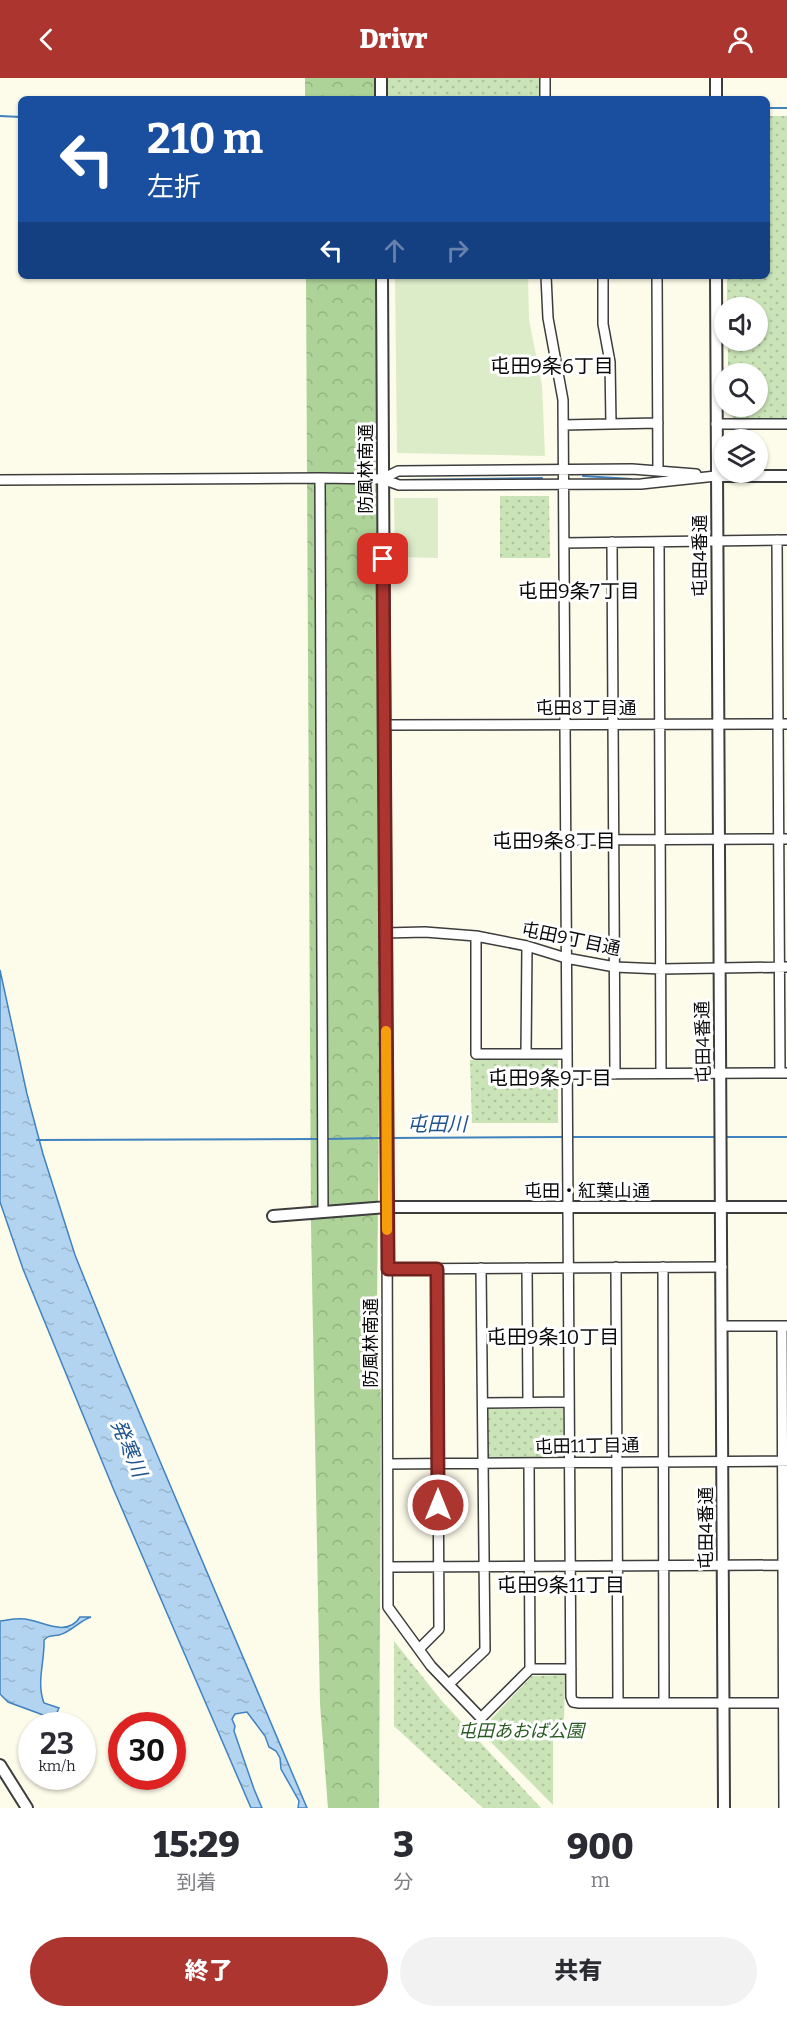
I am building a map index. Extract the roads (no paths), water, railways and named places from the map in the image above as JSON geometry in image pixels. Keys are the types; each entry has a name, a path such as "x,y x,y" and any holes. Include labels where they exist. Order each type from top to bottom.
{"street":[{"path":"381,78 381,96"},
{"path":"545,78 545,96"},
{"path":"716,78 716,96"},
{"name":"防風林南通","path":"382,279 388,1269 387,1607 431,1666 481,1718 530,1669"},
{"path":"546,279 548,318 563,400 571,1697 573,1702 785,1702"},
{"path":"603,279 603,324 610,362 611,424"},
{"path":"657,279 658,471"},
{"name":"屯田4番通","path":"716,279 716,429"},
{"path":"563,425 658,423"},
{"path":"716,424 787,424"},
{"path":"382,479 398,471 563,469 658,471 714,476"},
{"path":"0,480 320,478 382,479 399,485 641,484 714,476"},
{"path":"768,476 787,476"},
{"path":"320,478 323,1212"},
{"name":"屯田4番通","path":"716,483 724,1808"},
{"path":"564,543 782,540 783,1073 567,1074"},
{"path":"612,542 615,1074"},
{"path":"659,542 661,1074"},
{"name":"屯田8丁目通","path":"385,725 782,724"},
{"path":"565,840 783,839"},
{"name":"屯田9丁目通","path":"386,933 425,932 476,936 527,946 566,958 615,967 661,969 783,967"},
{"path":"476,936 476,1054 567,1054"},
{"path":"526,1054 527,946"},
{"name":"屯田・紅葉山通","path":"273,1216 387,1207 787,1207"},
{"path":"616,1267 618,1703"},
{"path":"663,1267 664,1703"},
{"path":"388,1269 722,1267"},
{"path":"449,1684 485,1650 481,1268"},
{"path":"527,1268 528,1402"},
{"path":"419,1649 439,1629 437,1269"},
{"path":"722,1326 784,1326 784,1808"},
{"path":"483,1403 568,1402"},
{"name":"屯田11丁目通","path":"388,1464 785,1461"},
{"path":"529,1463 530,1669 571,1669"},
{"path":"388,1567 785,1565"},
{"path":"0,1765 27,1808"}],"water":[{"name":"発寒川","path":"0,970 27,1094 43,1154 75,1255 120,1367 307,1808 298,1808 299,1801 281,1769 280,1758 276,1751 269,1747 265,1736 247,1712 235,1714 232,1719 235,1726 234,1731 262,1808 251,1808 113,1488 23,1269 0,1202"},
{"path":"80,1617 91,1617 63,1634 49,1636 44,1640 42,1695 44,1703 59,1708 57,1712 35,1712 8,1702 0,1694 0,1621 25,1619 54,1627 75,1623"}],"waterway":[{"path":"770,108 787,108"},
{"path":"0,116 18,117"},
{"path":"583,476 631,479"},
{"path":"407,480 542,478"},
{"name":"屯田川","path":"391,1138 565,1137"},
{"name":"屯田川","path":"571,1137 718,1137"},
{"name":"屯田川","path":"724,1137 787,1137"},
{"name":"屯田川","path":"325,1139 382,1138"},
{"name":"屯田川","path":"37,1140 319,1139"}],"district":[{"name":"屯田9条6丁目","path":"552,366"},
{"name":"屯田9条7丁目","path":"579,591"},
{"name":"屯田9条8丁目","path":"554,841"},
{"name":"屯田9条9丁目","path":"550,1078"},
{"name":"屯田9条10丁目","path":"553,1337"},
{"name":"屯田9条11丁目","path":"561,1585"}],"park label":[{"name":"屯田あおば公園","path":"521,1731"}]}
